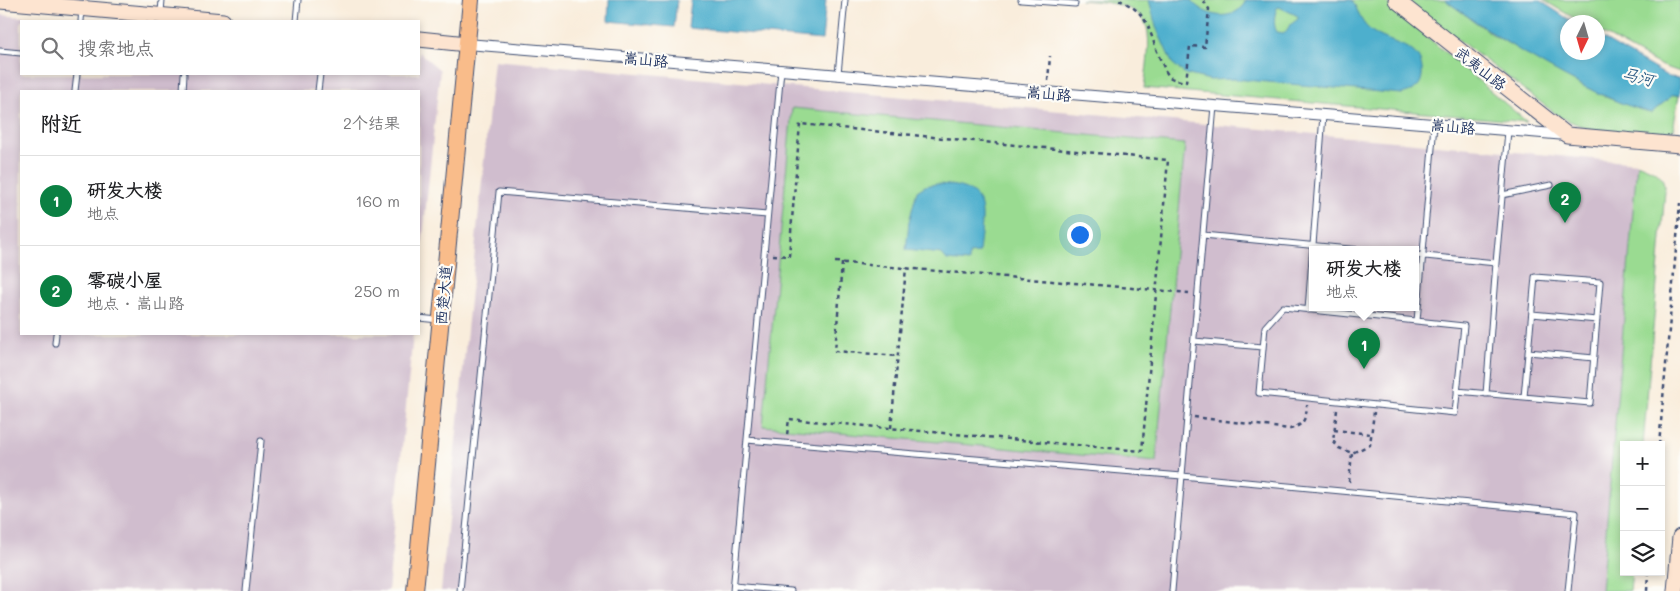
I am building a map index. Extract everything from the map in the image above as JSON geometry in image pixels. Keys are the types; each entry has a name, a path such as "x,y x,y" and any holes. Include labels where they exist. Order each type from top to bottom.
{"main road":[{"name":"西楚大道","path":"415,591 471,0"}],"street":[{"name":"武夷山路","path":"1396,0 1567,135"},
{"path":"0,1 81,15 160,16 210,20"},
{"name":"嵩山路","path":"420,39 1680,145"},
{"path":"1675,591 1680,537"}],"lane":[{"path":"160,16 162,0"},
{"path":"296,20 298,0"},
{"path":"838,75 845,0"},
{"path":"1021,0 1075,4"},
{"path":"0,51 20,53"},
{"path":"781,70 733,588 791,591"},
{"path":"75,90 77,75"},
{"path":"183,90 184,75"},
{"path":"318,90 320,75"},
{"path":"1172,591 1214,106"},
{"path":"1203,235 1313,246 1323,115"},
{"path":"1419,299 1434,124"},
{"path":"1486,394 1508,131"},
{"path":"1502,195 1551,185"},
{"path":"460,591 498,192 767,215"},
{"path":"1419,256 1496,263"},
{"path":"1457,391 1590,403 1600,282 1535,277 1524,397"},
{"path":"1309,297 1308,310 1283,307 1266,327 1259,393 1455,413 1464,326 1318,311"},
{"path":"1417,321 1418,311"},
{"path":"1532,314 1597,320"},
{"path":"420,318 441,320"},
{"path":"55,343 56,335"},
{"path":"1194,340 1263,348"},
{"path":"1528,352 1594,358"},
{"path":"747,440 1182,476 1576,513 1568,591"},
{"path":"246,591 261,441"}],"path":[{"path":"1119,0 1127,3 1146,19 1159,57 1172,79 1186,82 1190,46 1205,47 1208,9 1203,0"},
{"path":"1047,92 1050,56"},
{"path":"764,254 789,256 800,124 1168,160 1142,451 789,420 786,443"},
{"path":"1659,441 1680,203"},
{"path":"835,262 1198,294"},
{"path":"842,263 835,351 898,356"},
{"path":"891,428 906,268"},
{"path":"1187,416 1290,429 1299,426 1304,419 1308,398"},
{"path":"1337,402 1333,441 1339,448 1352,452 1370,445 1374,405"},
{"path":"1334,430 1371,434"},
{"path":"1349,491 1352,452"},
{"path":"1646,591 1648,576"}],"shaded area":[{"path":"0,15 59,20 20,20 20,75 420,75 420,53 440,70 420,264 420,90 20,90 20,335 413,335 388,591 0,591"},
{"path":"494,60 1637,163 1601,591 441,591"}],"green space":[{"path":"1081,0 1384,0 1527,122 1144,88 1148,33 1140,15 1112,3"},
{"path":"1406,0 1445,0 1492,34 1575,82 1608,98 1651,113 1673,95 1679,95 1673,130 1667,137 1593,131 1560,117"},
{"path":"1543,0 1680,0 1680,72 1660,65 1605,35 1605,15 1569,15"},
{"path":"792,108 1185,144 1156,462 763,426"},
{"path":"1637,163 1657,172 1662,180 1665,191 1643,441 1620,441 1620,576 1632,576 1630,591 1601,591"}],"water":[{"path":"609,0 677,0 674,27 608,21"},
{"path":"691,0 826,0 822,40 688,28"},
{"path":"1149,0 1191,0 1204,11 1211,14 1227,15 1235,13 1246,0 1352,0 1361,19 1369,29 1377,35 1404,46 1418,57 1422,76 1420,83 1415,88 1402,94 1234,79 1210,80 1185,74 1172,63 1156,27","holes":["1279,7 1298,16 1298,19 1290,25 1285,33 1277,32 1274,20 1277,8"]},
{"name":"马河","path":"1445,0 1539,0 1562,15 1560,15 1560,60 1605,60 1605,40 1669,77 1680,78 1680,95 1673,95 1651,113 1618,102 1544,65"},
{"path":"936,184 967,189 975,195 980,203 982,224 979,253 969,254 969,262 947,260 942,254 906,250 909,222 917,191 925,186"}],"place":[{"name":"零碳小屋","path":"1565,223"},
{"name":"研发大楼","path":"1364,369"}]}
